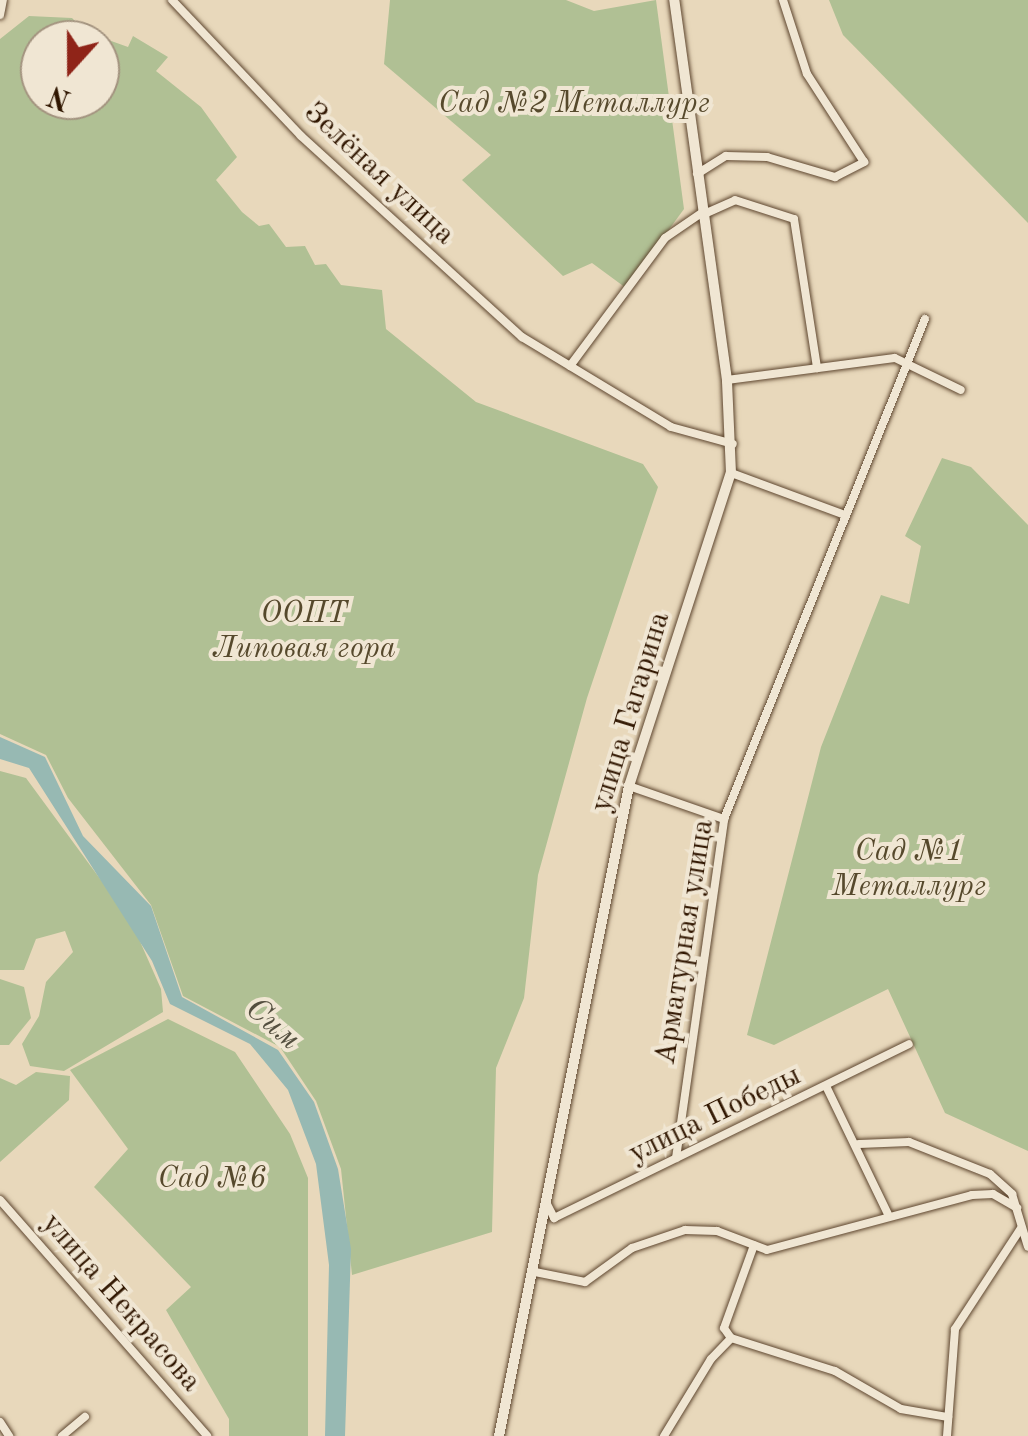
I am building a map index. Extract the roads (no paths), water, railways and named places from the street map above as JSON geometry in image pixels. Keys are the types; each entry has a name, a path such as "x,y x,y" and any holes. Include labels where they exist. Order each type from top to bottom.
{"street":[{"path":"0,15 3,0"},
{"name":"Зелёная улица","path":"172,0 315,150 522,336 671,427 733,444"},
{"name":"улица Гагарина","path":"499,1436 535,1272 629,786 731,473 733,444 727,380 674,0"},
{"path":"698,174 726,156 768,156 835,177 864,162 807,74 783,0"},
{"path":"570,366 665,238 702,214 735,200 794,219 817,368"},
{"name":"Арматурная улица","path":"676,1158 724,819 902,366 925,319"},
{"path":"727,380 895,358 902,366 961,390"},
{"path":"731,473 846,515"},
{"path":"629,786 724,819"},
{"name":"улица Победы","path":"547,1204 554,1218 910,1044"},
{"path":"826,1086 860,1144 888,1214"},
{"path":"860,1144 909,1142 972,1164 1003,1184 1016,1208 1028,1247"},
{"path":"535,1272 572,1282 604,1272 660,1235 717,1231 754,1245 778,1248 888,1214 972,1195 992,1194 1016,1208"},
{"name":"улица Некрасова","path":"0,1200 208,1436"},
{"path":"947,1436 955,1329 1021,1228"},
{"path":"754,1245 724,1328 732,1338 835,1372 901,1409 948,1418"},
{"path":"664,1436 711,1359 732,1338"},
{"path":"62,1436 85,1418"},
{"path":"0,1422 9,1436"}],"water":[{"path":"0,737 45,757 83,836 151,906 182,997 278,1050 314,1102 338,1169 351,1249 345,1436 325,1436 329,1265 316,1164 288,1090 250,1044 170,1004 152,961 29,768 0,759"}],"park label":[{"name":"Сад №2 Металлург","path":"574,104"},
{"name":"ООПТ Липовая гора","path":"304,631"},
{"name":"Сад №1 Металлург","path":"909,869"},
{"name":"Сад №6","path":"212,1179"}],"water label":[{"name":"Сим","path":"272,1025"}]}
